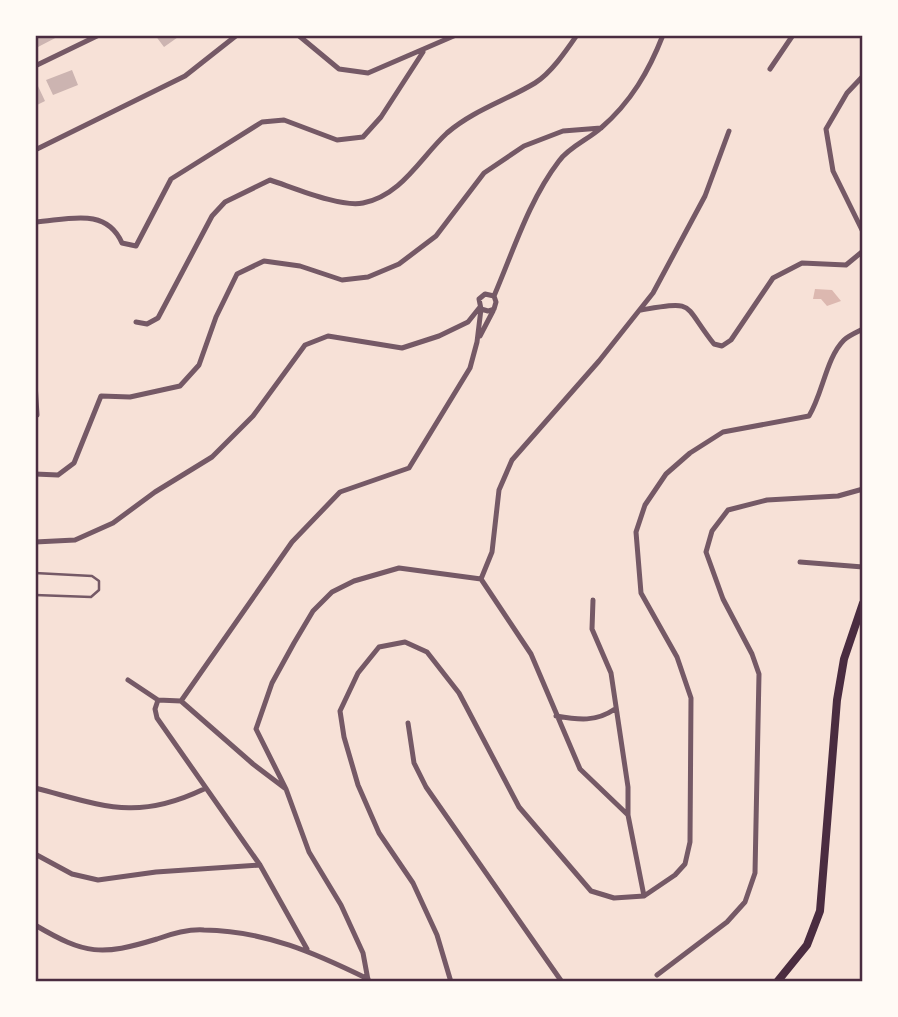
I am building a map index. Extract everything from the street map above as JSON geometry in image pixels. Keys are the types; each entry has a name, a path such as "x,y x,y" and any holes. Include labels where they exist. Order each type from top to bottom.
{"main road":[{"path":"777,982 807,944 820,911 837,700 844,659 863,603"}],"street":[{"path":"35,66 99,35"},
{"path":"35,150 185,76 237,35"},
{"path":"298,35 339,69 368,73 456,35"},
{"path":"136,322 147,324 158,318 212,215 225,202 270,180 340,202 362,204 398,187 446,134 477,110 536,82 568,49 577,35"},
{"path":"477,342 494,309 494,296 534,204 560,159 601,128 629,101 651,65 663,35"},
{"path":"770,69 793,35"},
{"path":"35,222 91,217 105,221 117,232 122,243 136,246 170,179 262,122 284,120 337,140 363,137 382,117 423,51"},
{"path":"863,76 847,93 826,129 833,171 863,232"},
{"path":"35,474 58,475 74,463 102,396 130,397 180,386 199,365 216,317 236,274 264,261 300,266 342,281 368,277 399,264 436,236 484,173 524,146 563,131 601,128"},
{"path":"481,579 492,552 499,490 512,460 653,293 705,196 729,131"},
{"path":"640,310 677,303 687,307 713,344 722,346 731,340 773,278 802,262 846,265 863,251"},
{"path":"181,701 292,542 340,492 409,468 470,368 477,342 481,297 485,294 494,296"},
{"path":"480,308 488,311 494,309"},
{"path":"35,542 75,540 113,523 155,492 212,457 253,416 305,345 328,335 402,348 439,336 468,322 480,308"},
{"path":"452,982 437,935 412,883 379,832 358,785 344,737 340,711 358,673 379,647 405,642 427,652 459,693 519,807 591,891 614,898 644,896 675,876 685,864 690,842 691,698 677,657 641,593 636,532 645,505 666,474 690,453 723,432 809,416 820,397 829,366 844,340 863,329"},
{"path":"35,383 37,415"},
{"path":"657,975 727,922 745,902 755,873 759,674 712,575 706,552 712,531 728,510 749,502 838,496 863,489"},
{"path":"800,562 863,567"},
{"path":"369,981 363,953 341,905 309,852 286,789 256,729 272,683 313,611 332,592 399,568 481,579 531,654 580,769 628,816"},
{"path":"593,600 592,629 611,673 628,786 628,816 644,896"},
{"path":"128,680 158,700 181,701 286,789"},
{"path":"158,700 155,709 158,718 204,789 260,865 307,949"},
{"path":"556,716 582,720 604,717 615,709"},
{"path":"408,723 414,763 426,787 562,982"},
{"path":"35,788 107,808 138,808 190,796 204,789"},
{"path":"35,854 72,874 98,880 156,872 260,865"},
{"path":"35,925 69,945 97,951 124,949 203,929 257,936 307,949 369,981"}],"lane":[{"path":"35,573 92,576 99,581 99,590 91,597 35,596"}],"shaded area":[{"path":"815,289 832,290 841,301 827,306 821,299 813,299"}],"building":[{"path":"35,35 61,35 38,47"},
{"path":"155,35 181,35 164,47"},
{"path":"72,70 78,85 53,95 46,80"},
{"path":"37,84 45,101 35,106 35,85"}]}
